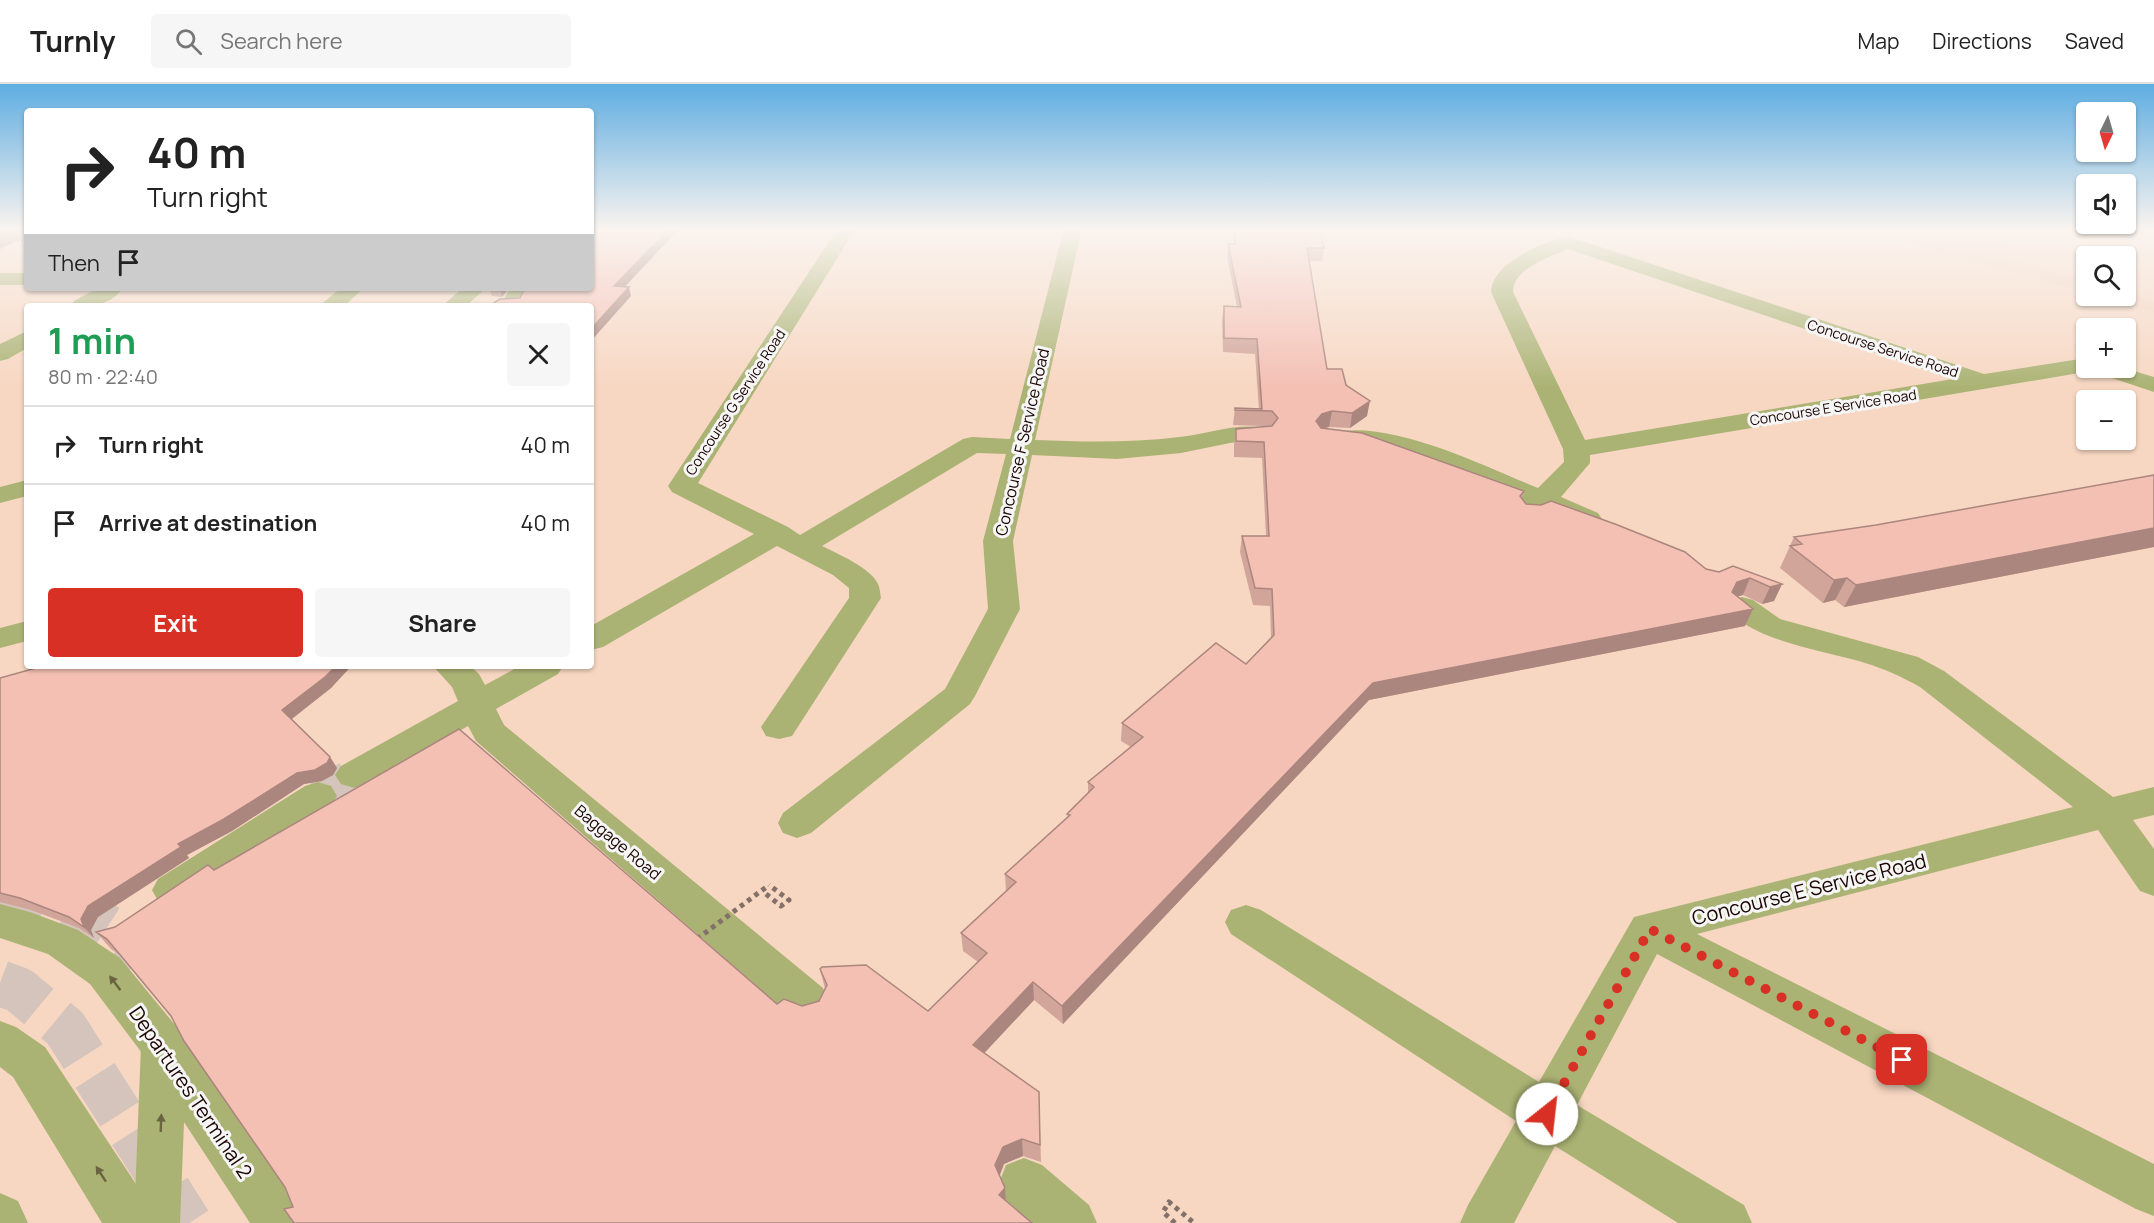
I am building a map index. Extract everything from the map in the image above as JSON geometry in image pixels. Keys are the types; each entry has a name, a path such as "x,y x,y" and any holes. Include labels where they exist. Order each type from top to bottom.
{"street":[{"name":"Concourse G Service Road","path":"790,540 682,486 813,281"},
{"name":"Concourse F Service Road","path":"797,823 957,696 1004,609 998,541 1060,281"},
{"path":"1503,281 1502,292 1576,449 1577,463 1538,506"},
{"name":"Concourse Service Road","path":"1695,281 1983,381 2076,367"},
{"path":"87,303 108,291"},
{"path":"334,303 350,291"},
{"path":"457,303 472,291"},
{"path":"0,354 24,340"},
{"path":"2132,378 2154,385"},
{"name":"Concourse E Service Road","path":"1576,449 1983,381"},
{"path":"594,638 972,445 1117,451 1181,445 1230,435 1261,435"},
{"path":"1329,437 1388,441 1425,451 1538,506 1617,530"},
{"path":"0,495 24,489"},
{"path":"779,727 865,598 864,585 850,574 790,540"},
{"path":"1742,607 1769,626 1906,665 1932,679 2107,813 2154,880"},
{"path":"0,638 24,632"},
{"name":"Baggage Road","path":"453,669 467,682 492,735 807,1002"},
{"path":"354,775 541,669"},
{"path":"143,909 318,795"},
{"name":"Concourse E Service Road","path":"1650,929 2154,801"},
{"name":"Departures Terminal 2","path":"0,921 30,929 63,942 105,971 164,1046 180,1075 280,1223"},
{"path":"1246,922 1547,1114 1726,1223"},
{"path":"1486,1223 1650,929 2154,1191"},
{"path":"0,1041 29,1062 132,1223"},
{"path":"158,1223 164,1046"},
{"path":"1024,1183 1071,1223"}],"path":[{"path":"692,944 769,885 789,900 781,906 766,894"},
{"path":"1175,1223 1163,1212 1169,1202 1194,1223"}],"shaded area":[{"path":"0,281 24,281 24,291 594,291 594,281 2076,281 2076,306 2136,306 2136,281 2154,281 2154,1223 0,1223"},
{"path":"2044,281 2076,281 2076,290"},
{"path":"2136,296 2154,301 2154,312 2132,306 2136,306"}],"building":[{"path":"594,281 619,281 614,286 629,287 594,326 594,303 494,303 500,299 520,298 524,291 594,291"},
{"path":"1236,281 1312,281 1327,369 1342,369 1346,385 1370,401 1352,413 1332,411 1322,414 1316,421 1321,428 1362,433 1524,491 1520,496 1526,504 1541,505 1551,501 1615,524 1685,552 1706,569 1719,572 1733,566 1782,584 1770,587 1750,578 1737,582 1732,592 1753,609 1373,683 1062,1006 1033,982 973,1045 1039,1092 1040,1145 1022,1139 1003,1147 995,1165 1005,1188 999,1195 1032,1223 294,1223 284,1209 293,1207 285,1187 184,1041 171,1016 107,939 96,932 115,927 208,865 214,870 459,729 777,1004 784,999 802,1006 819,1001 827,985 820,969 822,967 866,965 928,1011 987,953 961,933 1016,882 1005,874 1070,815 1067,814 1094,787 1088,782 1143,737 1122,723 1216,643 1246,664 1274,635 1272,589 1255,588 1242,536 1269,536 1264,442 1236,441 1236,429 1272,426 1278,418 1272,411 1235,410 1235,408 1262,409 1257,339 1224,338 1224,306 1241,307"},
{"path":"2154,475 2154,528 1856,585 1847,578 1834,580 1790,546 1802,544 1794,537 1876,525"},
{"path":"32,669 333,669 282,710 330,757 327,763 315,770 297,773 224,819 178,844 181,847 88,906 81,919 84,927 69,917 20,898 0,893 0,678"}],"tunnel":[{"path":"318,796 354,775"},
{"path":"0,891 40,899 96,920 128,943 143,958"},
{"path":"0,983 19,990 65,1028 189,1223"}],"route":[{"path":"1547,1114 1650,929 1902,1060"}]}
